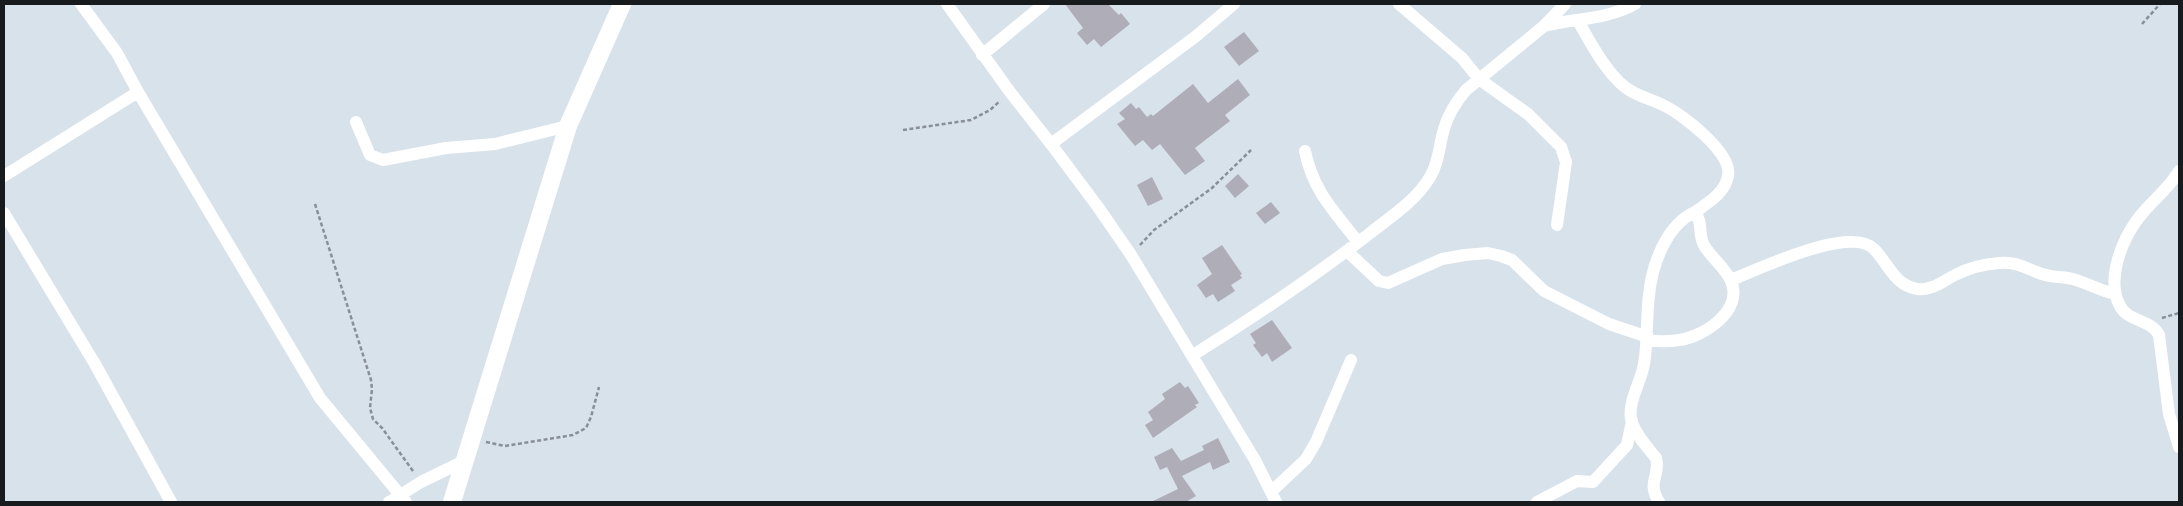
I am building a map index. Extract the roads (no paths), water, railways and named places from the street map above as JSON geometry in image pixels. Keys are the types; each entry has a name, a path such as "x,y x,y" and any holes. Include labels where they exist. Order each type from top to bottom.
{"street":[{"path":"81,4 117,53 138,92 320,398 404,498"},
{"path":"452,502 568,126 622,4"},
{"path":"948,4 982,55 1052,144 1131,255 1193,355 1274,497 1306,459 1316,442 1351,360"},
{"path":"982,55 1044,4"},
{"path":"1052,144 1195,37 1234,4"},
{"path":"1399,4 1462,58 1479,79 1528,114 1561,147 1566,162 1557,225"},
{"path":"1193,355 1250,320 1347,251 1416,195 1430,177 1450,112 1462,95 1544,26 1565,4"},
{"path":"1544,26 1617,13 1635,4"},
{"path":"1537,502 1573,482 1580,480 1593,482 1600,477 1627,445 1632,421 1631,409 1643,373 1648,339 1649,295 1655,267 1674,226 1712,200 1725,185 1728,172 1720,152 1708,138 1670,109 1626,87 1609,69 1578,21"},
{"path":"4,176 138,92"},
{"path":"356,122 370,155 383,160 446,148 495,144 568,126"},
{"path":"1305,151 1316,186 1358,242"},
{"path":"2179,171 2164,192 2137,220 2130,231 2116,271 2115,294 2123,312 2154,328 2159,335 2169,414 2179,447"},
{"path":"1347,251 1379,281 1388,283 1442,259 1465,255 1488,254 1501,256 1512,260 1544,291 1609,324 1648,339 1679,340 1700,334 1710,328 1726,313 1733,298 1731,280 1702,242 1701,220 1695,212"},
{"path":"4,213 95,364 171,502"},
{"path":"1731,280 1808,250 1836,242 1856,241 1867,243 1897,279 1917,289 1933,288 1955,275 1980,265 2002,262 2017,263 2042,274 2076,280 2115,294"},
{"path":"1632,421 1656,458 1658,464 1653,488 1659,502"},
{"path":"389,502 404,498 421,482 466,460"}]}
